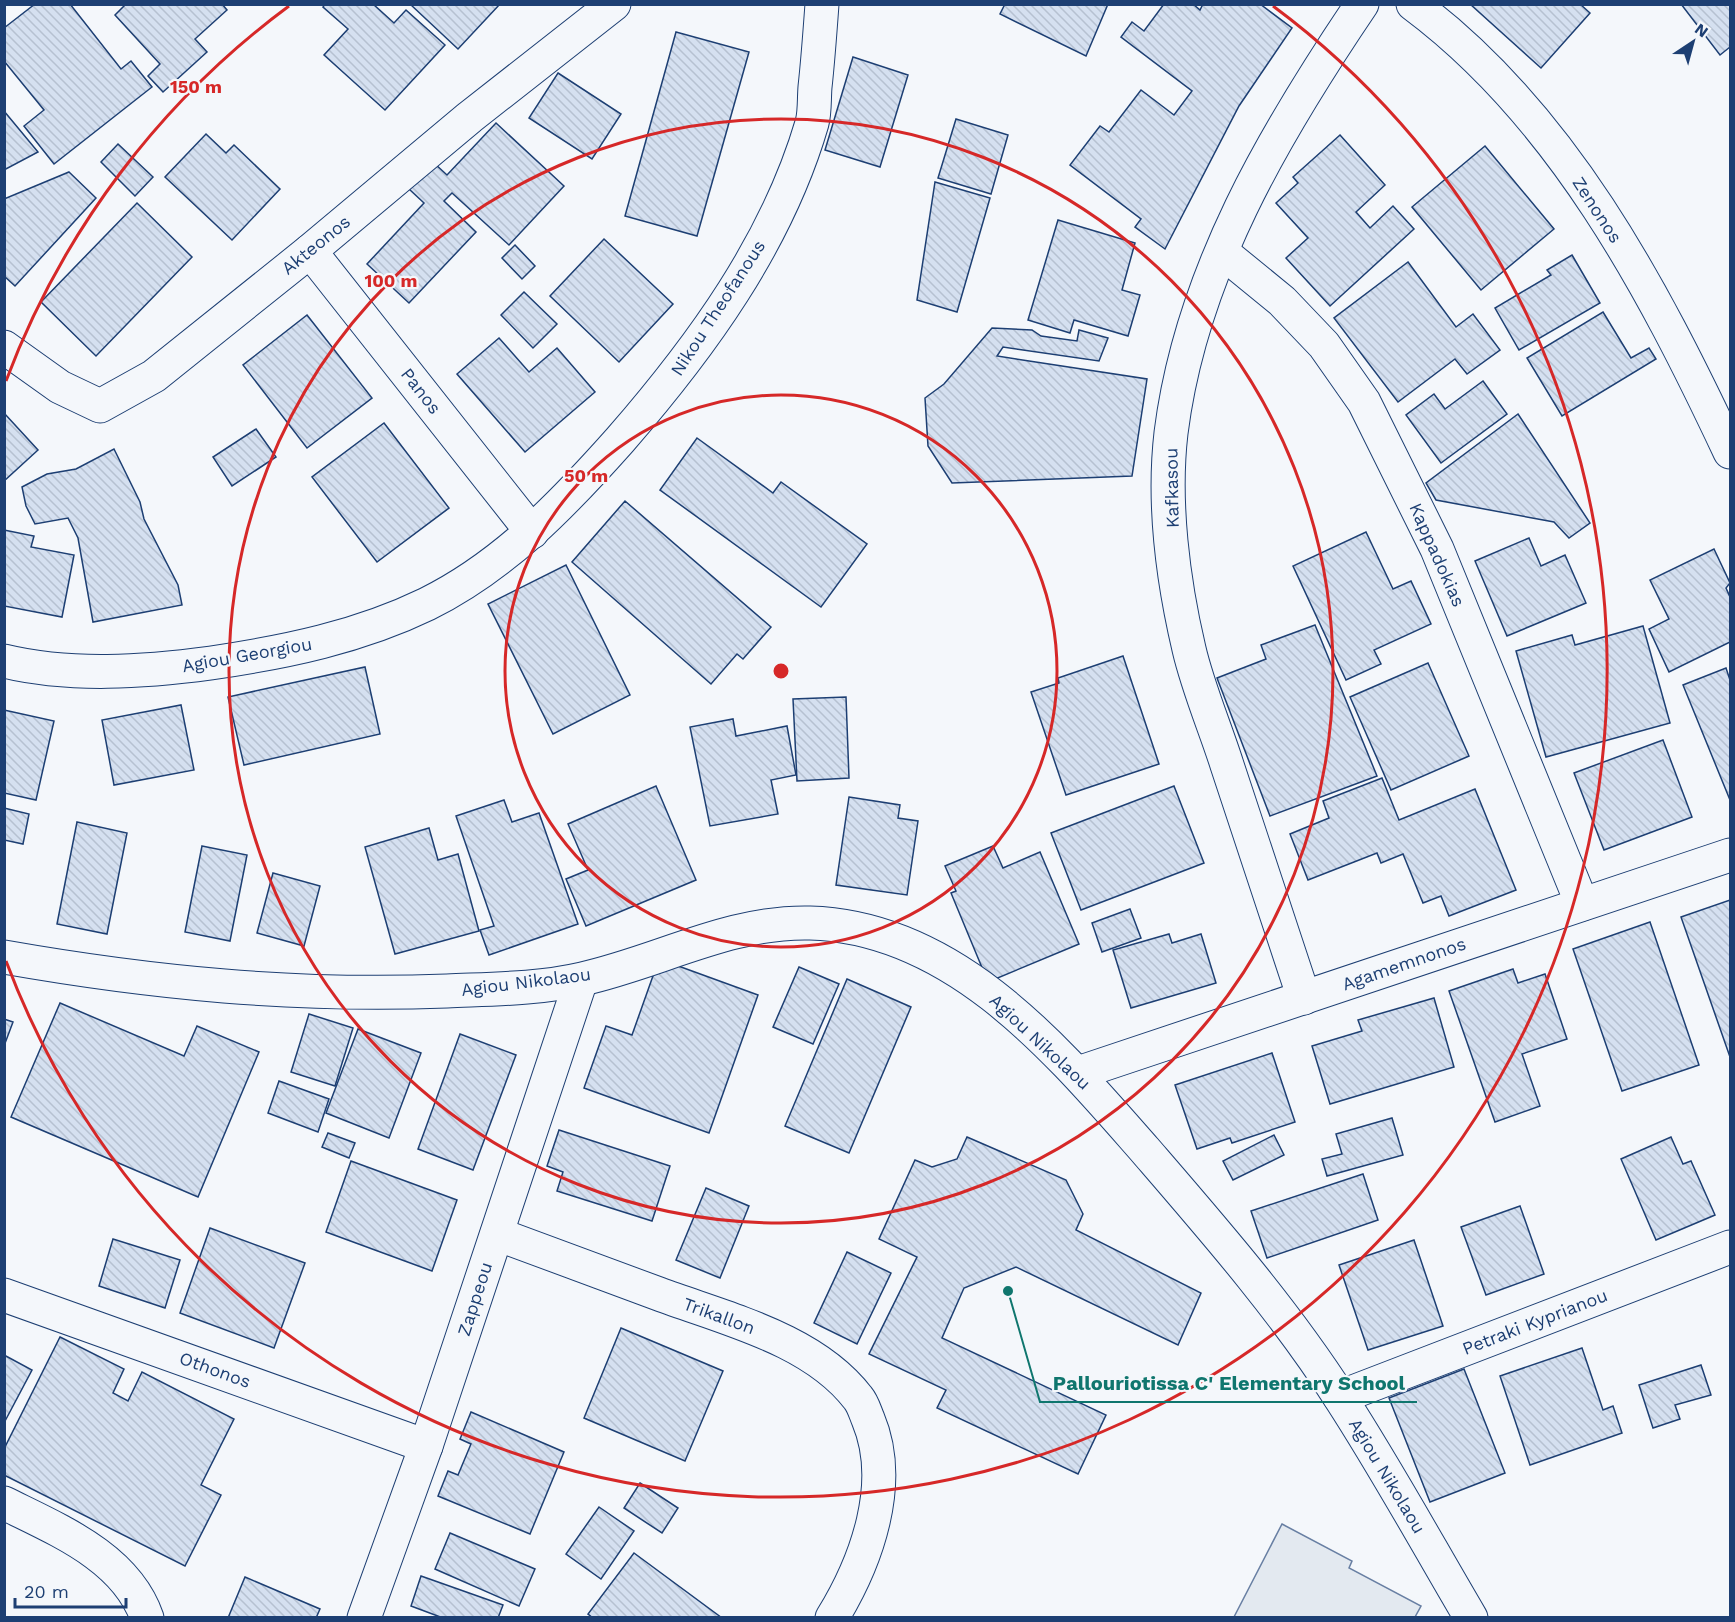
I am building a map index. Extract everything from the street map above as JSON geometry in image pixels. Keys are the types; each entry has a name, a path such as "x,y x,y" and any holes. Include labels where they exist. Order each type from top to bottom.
{"street":[{"name":"Akteonos","path":"4,347 60,387 100,406 154,376 310,251 470,117 614,4"},
{"name":"Nikou Theofanous","path":"532,532 581,484 672,379 756,255 787,192 813,120 822,4"},
{"name":"Kafkasou","path":"1304,998 1189,650 1174,564 1170,500 1171,435 1182,369 1222,252 1244,197 1277,137 1362,4"},
{"name":"Zenonos","path":"1413,4 1470,52 1524,107 1588,191 1658,307 1731,452"},
{"name":"Panos","path":"310,251 532,532"},
{"name":"Kappadokias","path":"1222,252 1282,301 1324,345 1364,402 1437,549 1582,904"},
{"name":"Agiou Georgiou","path":"4,660 87,671 154,670 278,653 361,632 428,603 481,572 532,532"},
{"name":"Agamemnonos","path":"1078,1073 1731,855"},
{"name":"Agiou Nikolaou","path":"4,957 113,976 320,992 496,989 581,980 739,930 774,924 812,923 843,926 878,933 912,947 952,968 1013,1011 1078,1073 1249,1270 1340,1397 1471,1617"},
{"name":"Zappeou","path":"363,1617 426,1446 581,980"},
{"name":"Trikallon","path":"497,1234 767,1334 835,1373 860,1400 872,1430 880,1466 877,1506 863,1555 832,1617"},
{"name":"Petraki Kyprianou","path":"1340,1397 1731,1247"},
{"name":"Othonos","path":"4,1295 426,1446"},
{"path":"4,1503 89,1548 111,1566 139,1596 147,1617"}],"shaded area":[{"path":"1282,1524 1352,1561 1349,1568 1421,1606 1415,1617 1234,1617"}],"building":[{"path":"35,4 70,4 121,69 131,61 152,87 54,164 24,126 44,110 4,61 4,28"},
{"path":"126,4 222,4 227,10 195,39 207,52 163,92 148,76 160,64 115,15"},
{"path":"325,4 373,4 394,23 406,10 445,45 385,110 324,55 348,29 323,7"},
{"path":"410,4 500,4 458,49"},
{"path":"1005,4 1108,4 1086,56 1000,14"},
{"path":"1164,4 1193,4 1200,10 1203,4 1260,4 1292,28 1239,106 1165,249 1135,227 1141,219 1070,165 1100,126 1109,132 1141,90 1174,115 1192,91 1121,37 1132,22 1144,31"},
{"path":"1470,4 1580,4 1590,13 1541,68"},
{"path":"1681,4 1730,4 1730,47 1720,55"},
{"path":"676,32 749,52 697,236 625,216"},
{"path":"853,57 908,75 880,167 825,150"},
{"path":"558,73 621,114 592,159 529,118"},
{"path":"4,111 38,152 4,170"},
{"path":"956,119 1008,135 991,194 938,178"},
{"path":"496,123 564,186 509,245 452,193 444,201 476,232 409,303 367,264 424,203 409,189 434,163 447,175"},
{"path":"206,134 226,153 234,145 280,189 232,240 165,177"},
{"path":"1340,135 1385,185 1356,212 1370,228 1393,206 1414,229 1330,306 1286,258 1308,238 1276,203 1298,183 1293,177"},
{"path":"118,144 153,177 135,196 101,162"},
{"path":"1485,146 1554,229 1481,290 1412,207"},
{"path":"69,172 96,198 15,286 4,276 4,199"},
{"path":"935,182 990,198 957,312 917,300"},
{"path":"137,203 192,257 96,356 41,302"},
{"path":"1058,220 1135,243 1122,290 1140,295 1128,336 1074,320 1070,333 1028,320"},
{"path":"604,239 673,304 619,362 550,296"},
{"path":"515,245 535,266 522,279 502,258"},
{"path":"1572,255 1600,303 1519,350 1495,308 1551,275 1547,270"},
{"path":"1408,262 1456,327 1473,314 1500,350 1467,374 1455,359 1398,402 1334,318"},
{"path":"524,292 557,324 533,348 501,315"},
{"path":"1603,312 1631,358 1649,348 1656,359 1562,416 1527,358"},
{"path":"307,315 372,398 307,448 243,365"},
{"path":"992,328 1032,330 1041,336 1077,341 1079,330 1108,338 1099,361 1003,347 997,356 1147,379 1132,476 952,483 928,446 925,398 944,384"},
{"path":"499,338 529,372 557,348 595,392 525,452 457,374"},
{"path":"1483,381 1507,414 1441,463 1406,415 1434,394 1445,409"},
{"path":"4,413 38,450 4,481"},
{"path":"1518,414 1590,523 1569,538 1554,522 1436,500 1426,483"},
{"path":"384,423 449,508 377,562 312,477"},
{"path":"256,429 276,457 232,486 213,457"},
{"path":"697,438 773,493 781,482 867,544 821,607 660,490"},
{"path":"114,449 140,502 144,519 178,585 182,605 93,622 78,538 68,518 35,524 26,506 22,487 47,474 76,469"},
{"path":"625,501 771,627 743,659 737,654 711,684 572,562"},
{"path":"4,530 34,536 31,547 74,555 62,617 4,606"},
{"path":"1366,532 1393,589 1411,581 1431,624 1374,650 1381,664 1346,680 1293,566"},
{"path":"1529,538 1541,566 1565,555 1586,603 1507,636 1475,561"},
{"path":"1714,549 1730,583 1726,588 1730,597 1730,642 1669,672 1649,629 1669,619 1650,580"},
{"path":"566,565 630,695 553,734 488,604"},
{"path":"1315,625 1377,776 1270,816 1217,678 1266,659 1261,645"},
{"path":"1643,626 1670,723 1546,757 1516,651 1572,635 1575,645"},
{"path":"1123,656 1159,764 1066,795 1031,692 1059,683 1058,678"},
{"path":"1428,663 1469,756 1391,790 1350,697"},
{"path":"365,667 380,734 244,765 228,697"},
{"path":"1726,668 1730,680 1730,800 1683,685"},
{"path":"846,697 849,778 797,781 793,699"},
{"path":"181,705 194,770 114,785 102,720"},
{"path":"4,710 54,721 36,800 4,793"},
{"path":"733,719 736,736 787,726 796,775 771,780 778,814 710,826 690,727"},
{"path":"1663,740 1692,817 1604,850 1574,773"},
{"path":"1382,778 1399,820 1475,789 1516,890 1449,916 1441,896 1423,903 1403,854 1381,863 1377,853 1308,880 1290,834 1329,818 1323,801"},
{"path":"656,786 696,880 586,926 566,879 588,870 568,824"},
{"path":"1174,786 1204,863 1081,910 1051,833"},
{"path":"849,797 900,805 898,818 918,821 907,895 836,885"},
{"path":"504,800 512,822 539,813 578,924 489,955 480,930 494,926 456,816"},
{"path":"4,808 29,814 23,844 4,840"},
{"path":"77,822 127,833 107,934 57,924"},
{"path":"429,828 438,860 458,854 479,931 395,954 365,847"},
{"path":"202,846 247,855 230,941 185,932"},
{"path":"993,846 1003,868 1040,852 1079,944 988,982 951,893 956,891 945,866"},
{"path":"273,873 320,886 304,946 257,933"},
{"path":"1730,900 1730,1057 1681,917"},
{"path":"1130,909 1141,938 1102,952 1092,923"},
{"path":"1650,922 1699,1065 1622,1091 1573,949"},
{"path":"1169,934 1172,943 1201,934 1216,983 1131,1008 1113,950"},
{"path":"659,959 758,995 709,1133 584,1088 606,1026 632,1035"},
{"path":"799,967 839,984 813,1044 773,1027"},
{"path":"1513,969 1518,983 1545,974 1567,1039 1522,1054 1540,1106 1495,1122 1449,991"},
{"path":"847,979 911,1007 849,1153 785,1126"},
{"path":"1434,998 1454,1067 1330,1104 1312,1046 1362,1031 1358,1020"},
{"path":"60,1003 184,1056 197,1026 259,1052 198,1197 11,1117"},
{"path":"309,1014 353,1028 335,1086 291,1072"},
{"path":"4,1019 13,1022 4,1046"},
{"path":"358,1029 421,1053 389,1138 326,1113"},
{"path":"460,1034 516,1055 473,1170 418,1149"},
{"path":"1272,1053 1295,1122 1232,1143 1230,1138 1197,1149 1175,1085"},
{"path":"279,1081 329,1099 318,1132 268,1113"},
{"path":"1392,1118 1403,1155 1327,1176 1322,1159 1342,1154 1336,1134"},
{"path":"559,1130 670,1166 652,1221 557,1191 563,1172 547,1166"},
{"path":"328,1133 355,1143 349,1158 322,1147"},
{"path":"1274,1135 1284,1155 1233,1180 1223,1161"},
{"path":"967,1137 1066,1180 1083,1214 1076,1230 1201,1293 1178,1345 1016,1267 964,1288 942,1338 1106,1415 1078,1474 937,1408 946,1390 869,1354 917,1257 879,1239 915,1160 932,1167 957,1159"},
{"path":"1671,1137 1683,1164 1691,1161 1715,1215 1656,1240 1621,1159"},
{"path":"351,1161 457,1200 432,1271 326,1232"},
{"path":"1363,1174 1378,1220 1267,1258 1251,1211"},
{"path":"706,1188 749,1206 720,1278 676,1260"},
{"path":"1520,1206 1544,1274 1486,1295 1461,1227"},
{"path":"210,1228 305,1263 274,1348 180,1313"},
{"path":"113,1239 180,1260 165,1308 99,1286"},
{"path":"1414,1240 1443,1326 1368,1350 1339,1265"},
{"path":"847,1252 891,1273 857,1344 814,1323"},
{"path":"621,1328 723,1371 685,1461 584,1418"},
{"path":"60,1337 124,1369 113,1393 128,1401 142,1372 234,1419 201,1485 221,1495 185,1566 4,1475 4,1449"},
{"path":"1582,1348 1603,1410 1613,1406 1622,1433 1530,1465 1500,1376"},
{"path":"4,1355 32,1370 4,1423"},
{"path":"1701,1365 1711,1395 1675,1405 1680,1419 1653,1428 1639,1385"},
{"path":"1464,1369 1505,1473 1430,1502 1389,1398"},
{"path":"471,1412 564,1452 530,1534 438,1496 448,1471 458,1475 471,1444 460,1439"},
{"path":"640,1483 678,1508 662,1533 624,1508"},
{"path":"599,1507 634,1531 601,1579 566,1554"},
{"path":"450,1533 535,1569 519,1606 435,1569"},
{"path":"634,1553 722,1618 593,1618 588,1614"},
{"path":"421,1576 503,1605 498,1618 443,1618 411,1606"},
{"path":"245,1577 320,1609 316,1618 228,1618"}],"place":[{"name":"Pallouriotissa C' Elementary School","path":"1008,1291"}]}
